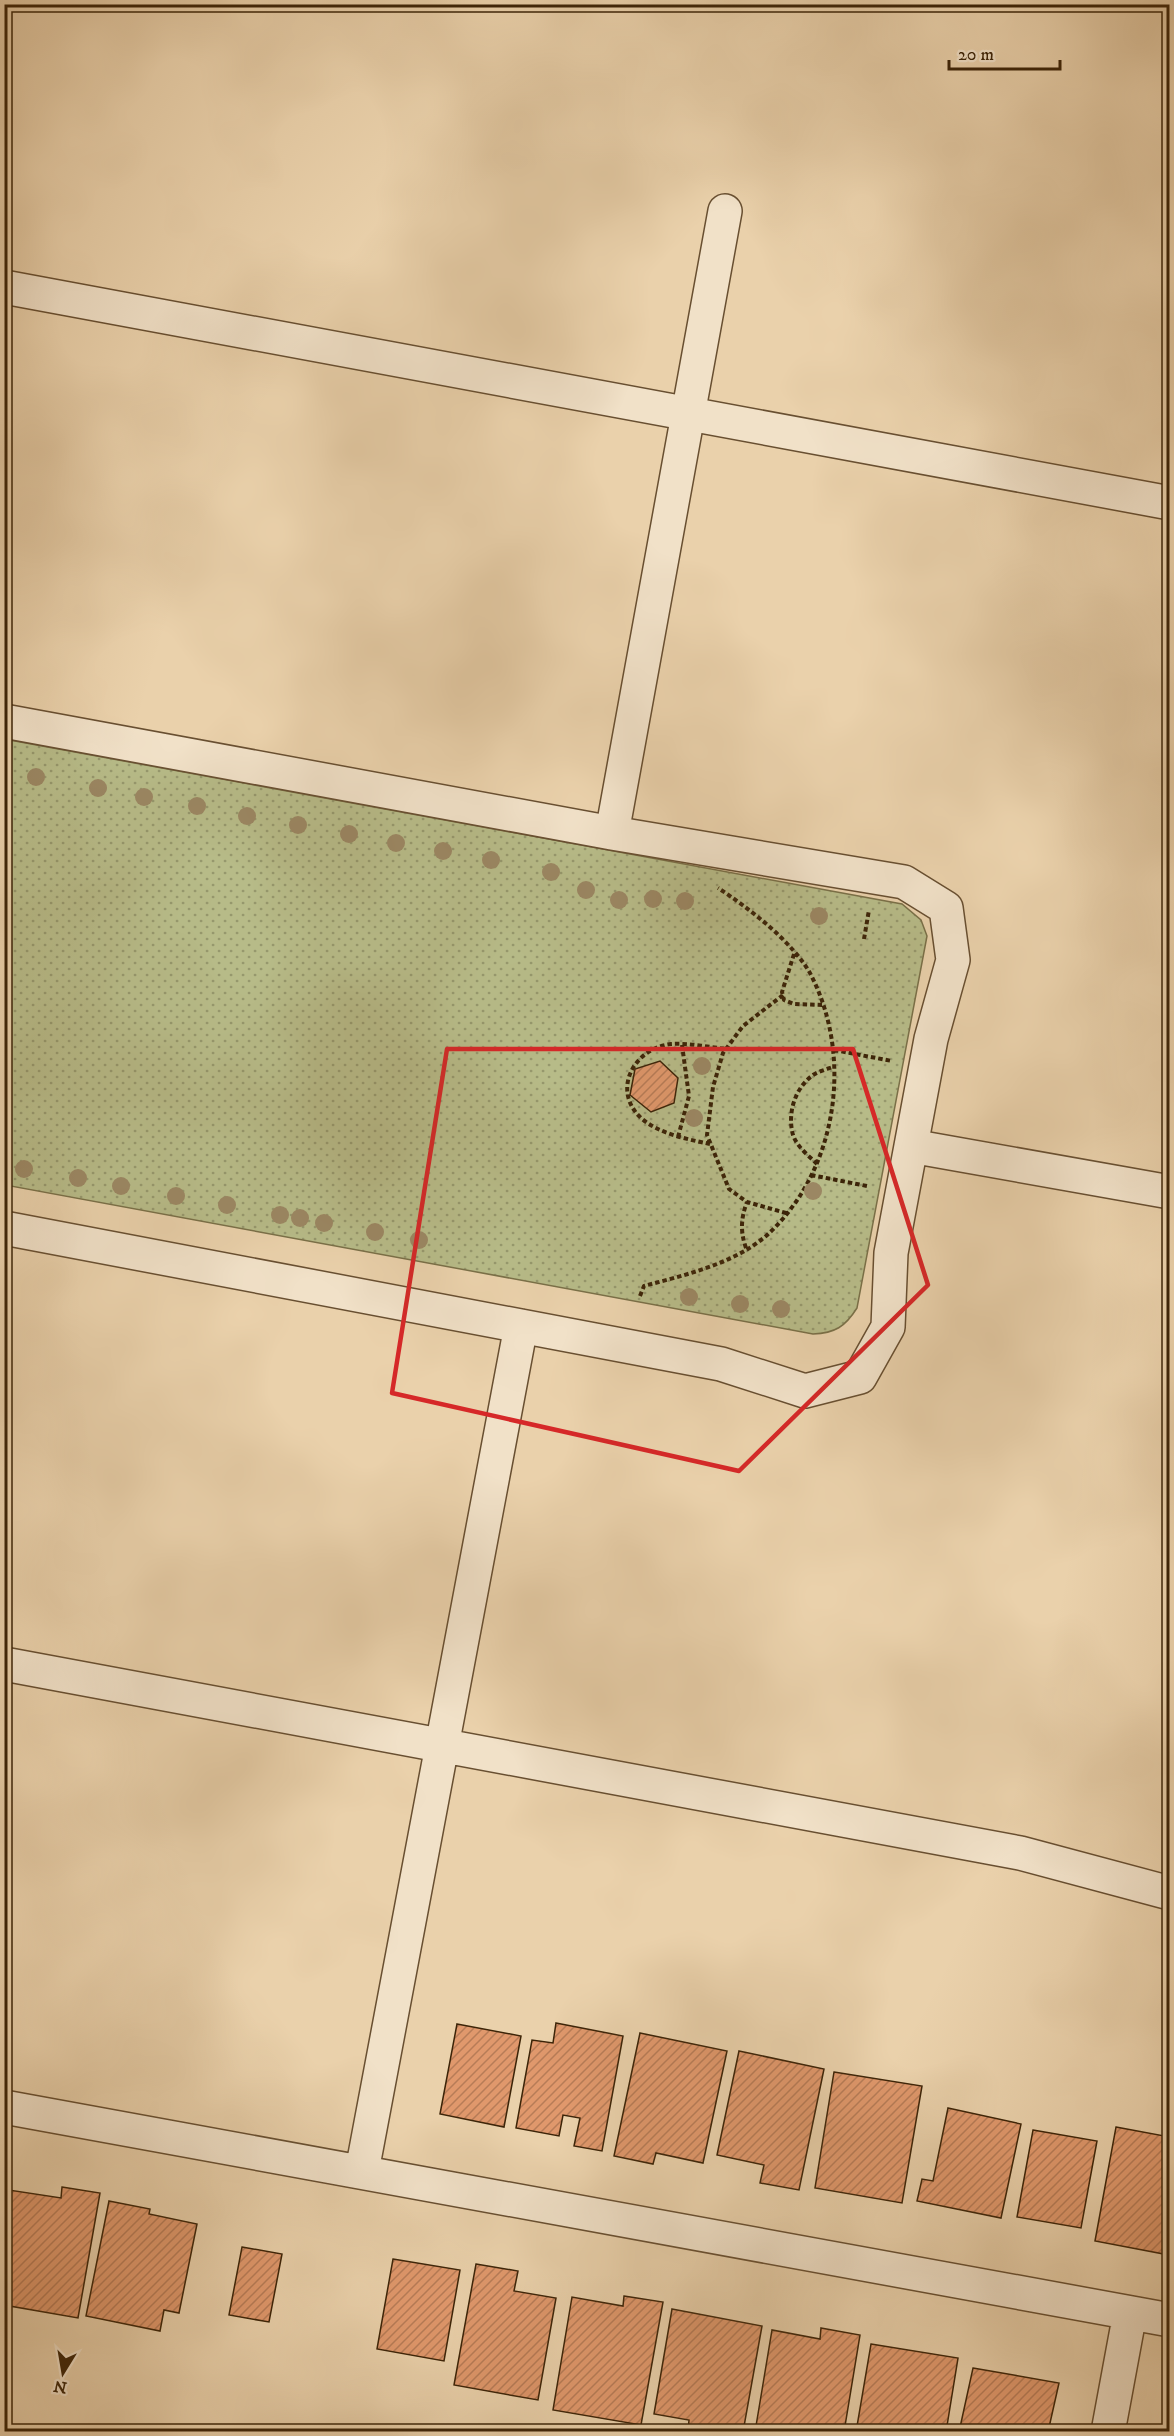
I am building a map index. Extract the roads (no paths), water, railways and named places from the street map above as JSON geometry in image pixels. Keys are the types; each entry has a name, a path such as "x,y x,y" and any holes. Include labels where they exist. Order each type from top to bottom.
{"street":[{"path":"612,833 725,212"},
{"path":"4,287 1170,503"},
{"path":"4,722 612,833 904,882 946,908 953,960 931,1039 891,1253 888,1327 860,1377 805,1391 721,1364 4,1228"},
{"path":"911,1146 1170,1192"},
{"path":"362,2172 444,1746 521,1326"},
{"path":"4,1664 1020,1852 1170,1893"},
{"path":"4,2108 1170,2320"},
{"path":"1108,2432 1130,2313"}]}
